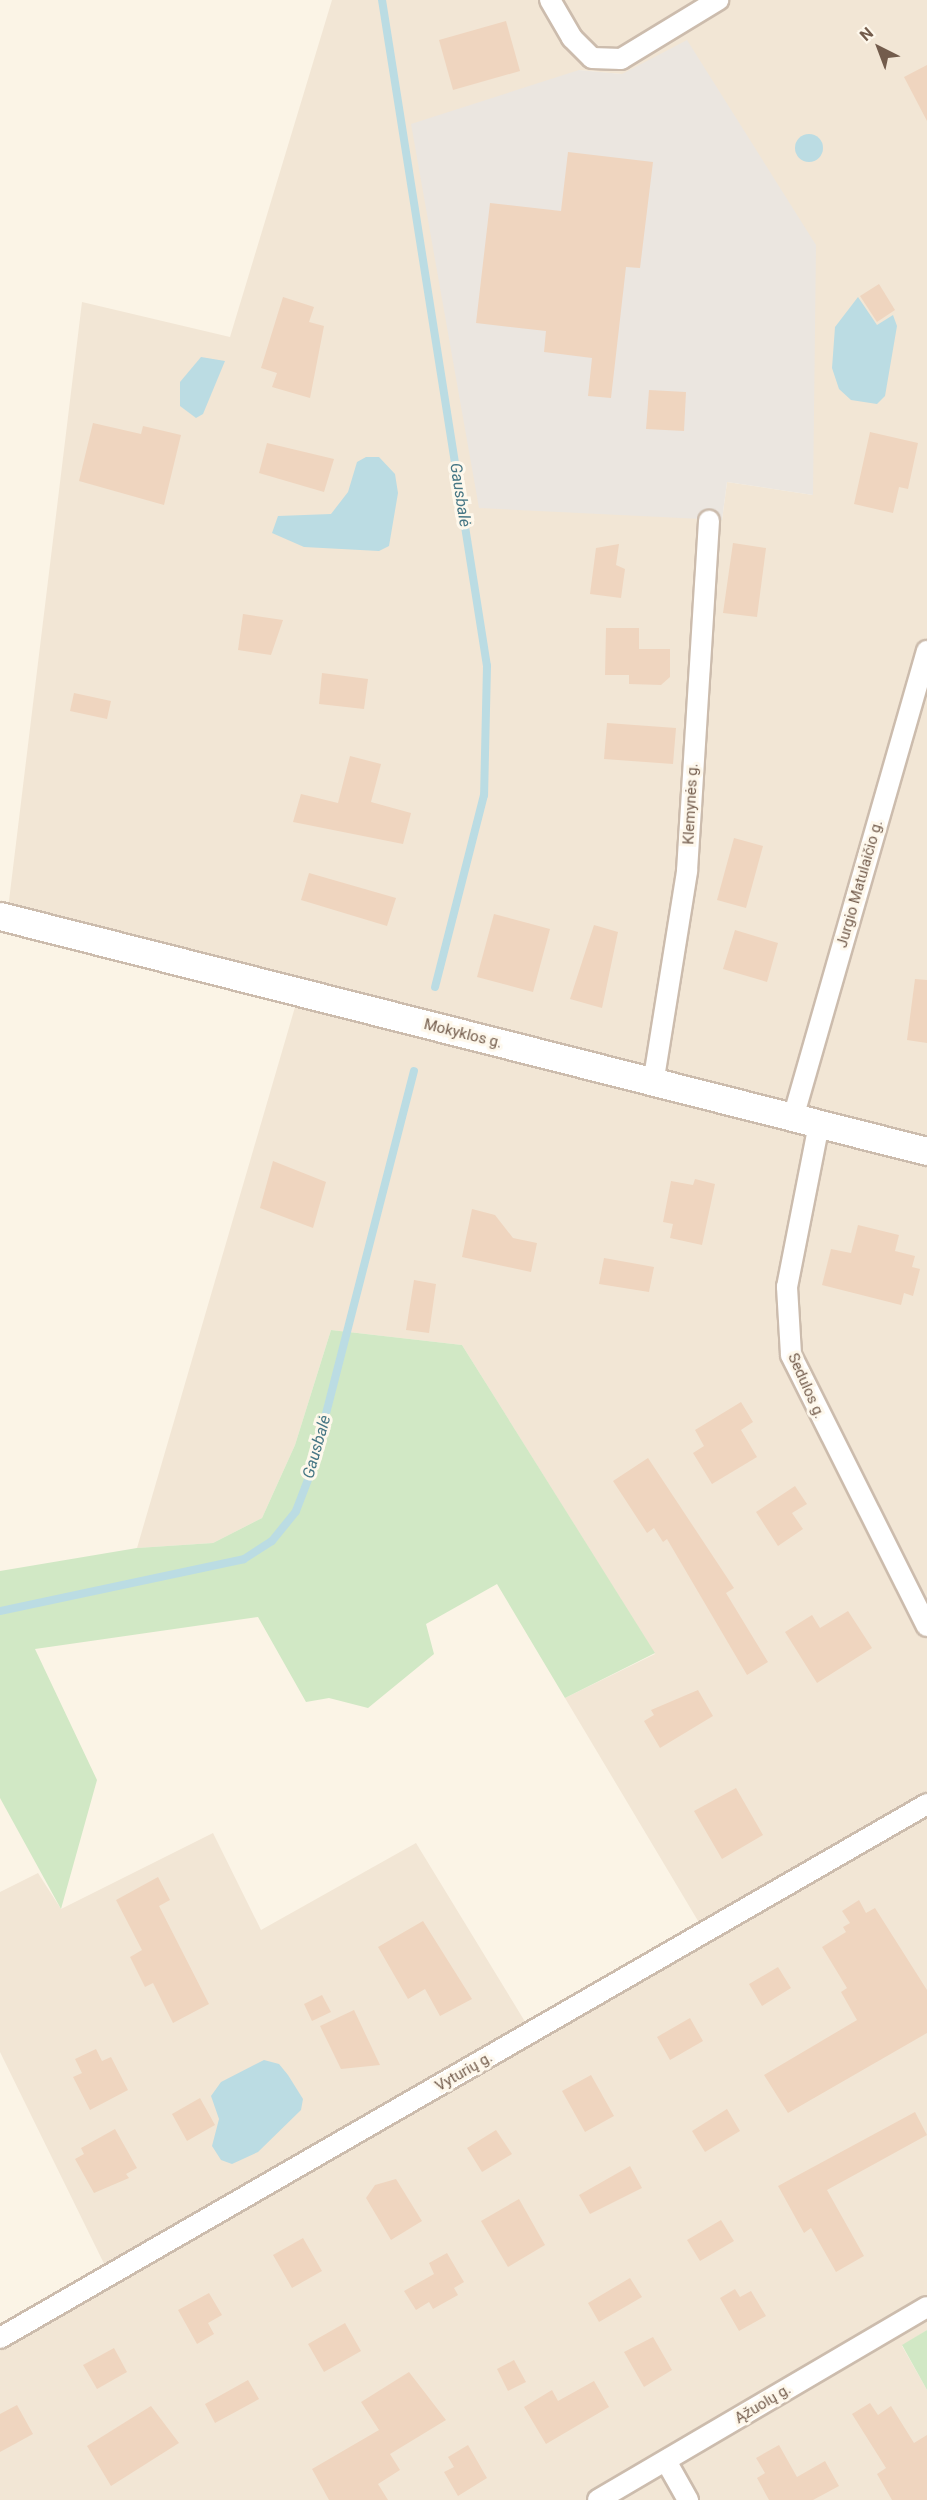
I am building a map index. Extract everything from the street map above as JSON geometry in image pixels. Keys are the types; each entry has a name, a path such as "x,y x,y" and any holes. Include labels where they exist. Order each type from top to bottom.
{"main road":[{"name":"Mokyklos g.","path":"0,916 653,1084 927,1151"}],"street":[{"path":"550,0 572,38 592,58 621,59 718,0"},
{"name":"Klemynės g.","path":"653,1084 687,871 709,521"},
{"name":"Jurgio Matulaičio g.","path":"806,1121 927,651"},
{"name":"Sedulos g.","path":"806,1121 787,1287 791,1355 927,1626"},
{"name":"Vyturių g.","path":"0,2338 927,1803"},
{"name":"Ąžuolų g.","path":"598,2500 927,2307"},
{"path":"666,2462 688,2500"}],"shaded area":[{"path":"332,0 927,0 927,1138 8,909 82,302 230,337","holes":["579,70 622,74 813,495 727,482 722,520"]},
{"path":"687,40 816,245 813,495 727,482 722,520 479,508 411,124 579,70 622,74"},
{"path":"295,1007 927,1163 927,2330 902,2346 927,2390 927,2500 0,2500 0,2351 115,2286 0,2052 0,1892 38,1873 61,1909 213,1833 261,1930 416,1843 538,2043 710,1941 565,1698 655,1654 462,1345 331,1330 295,1445 262,1518 213,1543 137,1548"}],"green space":[{"path":"331,1330 462,1345 655,1653 565,1698 497,1584 426,1624 434,1654 368,1708 329,1698 306,1702 258,1617 35,1649 97,1780 61,1909 0,1798 0,1571 137,1548 213,1543 262,1518 295,1445"},
{"path":"927,2330 927,2390 902,2345"}],"water":[{"path":"809,134 819,138 823,148 819,158 809,162 799,158 795,148 799,138"},
{"path":"858,297 877,325 893,315 897,326 885,396 877,404 851,400 839,389 832,368 835,327"},
{"path":"201,357 225,361 203,414 196,418 180,406 180,382"},
{"path":"366,457 379,457 395,474 398,493 389,546 379,551 304,547 272,533 278,516 331,514 348,492 357,462"},
{"path":"264,2060 279,2064 288,2075 303,2099 301,2110 258,2152 232,2164 221,2160 212,2146 219,2119 211,2096 221,2082"}],"building":[{"path":"506,21 520,71 453,90 439,40"},
{"path":"927,65 927,121 904,77"},
{"path":"568,152 653,162 640,268 626,267 611,398 588,396 592,358 544,352 546,331 476,323 490,203 561,211"},
{"path":"879,284 895,310 877,322 860,296"},
{"path":"283,297 314,307 309,322 324,326 310,398 272,387 277,373 261,368"},
{"path":"649,390 686,392 684,431 646,429"},
{"path":"93,423 141,434 143,426 181,435 164,505 79,481"},
{"path":"870,432 918,443 908,489 899,487 893,513 854,504"},
{"path":"267,443 334,459 324,492 259,473"},
{"path":"733,543 766,548 757,617 723,613"},
{"path":"619,544 616,565 625,569 621,598 590,594 596,548"},
{"path":"243,614 283,620 271,655 238,650"},
{"path":"606,628 639,628 639,649 670,649 670,677 661,685 629,684 629,675 605,675"},
{"path":"322,673 368,679 364,709 319,704"},
{"path":"74,693 111,701 107,719 70,711"},
{"path":"607,723 676,728 673,764 604,759"},
{"path":"350,756 381,764 371,802 411,813 403,844 293,822 301,794 338,803"},
{"path":"734,838 763,846 746,908 717,900"},
{"path":"309,873 396,898 387,926 301,900"},
{"path":"494,914 550,929 533,992 477,977"},
{"path":"594,925 618,932 602,1008 570,999"},
{"path":"735,930 778,943 767,982 723,969"},
{"path":"915,979 927,980 927,1043 907,1040"},
{"path":"273,1161 326,1182 313,1228 260,1208"},
{"path":"695,1179 715,1184 702,1245 670,1238 673,1224 663,1222 671,1181 693,1185"},
{"path":"472,1209 495,1215 513,1238 537,1243 531,1272 462,1257"},
{"path":"858,1225 899,1235 895,1251 915,1256 912,1267 920,1269 913,1296 904,1293 901,1305 822,1285 831,1249 851,1253"},
{"path":"604,1258 654,1267 649,1292 599,1284"},
{"path":"414,1280 436,1284 429,1333 406,1330"},
{"path":"741,1402 753,1422 741,1430 757,1457 712,1484 693,1453 704,1446 695,1430"},
{"path":"648,1458 734,1588 726,1593 768,1662 747,1675 667,1539 663,1542 654,1528 647,1533 613,1481"},
{"path":"795,1486 807,1504 792,1513 803,1529 778,1546 756,1512"},
{"path":"848,1611 872,1648 817,1683 785,1632 812,1615 820,1628"},
{"path":"698,1690 713,1716 660,1748 644,1721 654,1715 651,1710"},
{"path":"736,1788 763,1835 722,1859 694,1811"},
{"path":"158,1877 170,1900 159,1906 209,2004 173,2023 153,1983 145,1987 130,1957 142,1950 116,1900"},
{"path":"859,1900 866,1913 875,1908 927,1990 927,2033 788,2113 764,2075 857,2020 841,1992 847,1988 822,1947 846,1932 843,1927 850,1923 842,1911"},
{"path":"423,1921 472,1999 440,2016 425,1989 408,1999 378,1947"},
{"path":"778,1967 791,1988 762,2006 749,1984"},
{"path":"322,1995 331,2012 312,2021 304,2004"},
{"path":"354,2010 380,2065 341,2069 320,2026"},
{"path":"690,2018 703,2041 670,2060 657,2037"},
{"path":"96,2049 102,2061 111,2057 128,2090 90,2110 73,2077 82,2073 75,2059"},
{"path":"591,2075 614,2116 585,2132 562,2091"},
{"path":"200,2098 215,2125 187,2141 172,2114"},
{"path":"727,2109 740,2131 705,2152 692,2131"},
{"path":"915,2112 927,2135 827,2190 864,2256 836,2272 811,2228 804,2233 778,2186"},
{"path":"115,2129 137,2168 126,2174 129,2178 94,2193 75,2159 84,2154 81,2148"},
{"path":"496,2130 512,2154 482,2172 467,2148"},
{"path":"630,2166 642,2188 590,2214 579,2195"},
{"path":"396,2179 422,2221 391,2240 366,2198 375,2185"},
{"path":"519,2199 545,2245 508,2267 481,2221"},
{"path":"721,2220 734,2241 700,2261 687,2240"},
{"path":"303,2238 322,2271 292,2288 273,2255"},
{"path":"447,2253 464,2282 454,2288 458,2295 433,2309 429,2302 416,2310 404,2291 434,2274 429,2263"},
{"path":"630,2278 642,2297 599,2322 588,2303"},
{"path":"735,2289 740,2297 751,2291 766,2316 739,2331 720,2298"},
{"path":"209,2293 222,2315 208,2323 214,2334 197,2344 178,2310"},
{"path":"345,2323 361,2351 324,2372 308,2344"},
{"path":"653,2337 672,2370 644,2387 624,2352"},
{"path":"114,2348 127,2372 97,2389 83,2365"},
{"path":"514,2360 526,2382 508,2391 497,2369"},
{"path":"409,2372 446,2420 390,2454 400,2470 378,2484 388,2500 329,2500 312,2469 379,2430 361,2402"},
{"path":"248,2380 259,2399 215,2423 205,2404"},
{"path":"594,2381 609,2407 546,2444 524,2407 552,2390 558,2401"},
{"path":"870,2403 878,2415 891,2406 914,2443 927,2435 927,2500 892,2500 877,2474 886,2468 852,2414"},
{"path":"17,2405 33,2434 0,2452 0,2414"},
{"path":"151,2406 179,2443 111,2486 87,2446"},
{"path":"468,2445 487,2478 458,2496 444,2472 454,2467 448,2457"},
{"path":"779,2445 797,2477 825,2461 839,2486 813,2500 769,2500 757,2478 765,2473 756,2458"}],"waterway":[{"name":"Gausbalė","path":"382,0 487,666 484,795 435,987"},
{"name":"Gausbalė","path":"0,1611 244,1559 272,1541 296,1511 311,1472 414,1071"}]}
